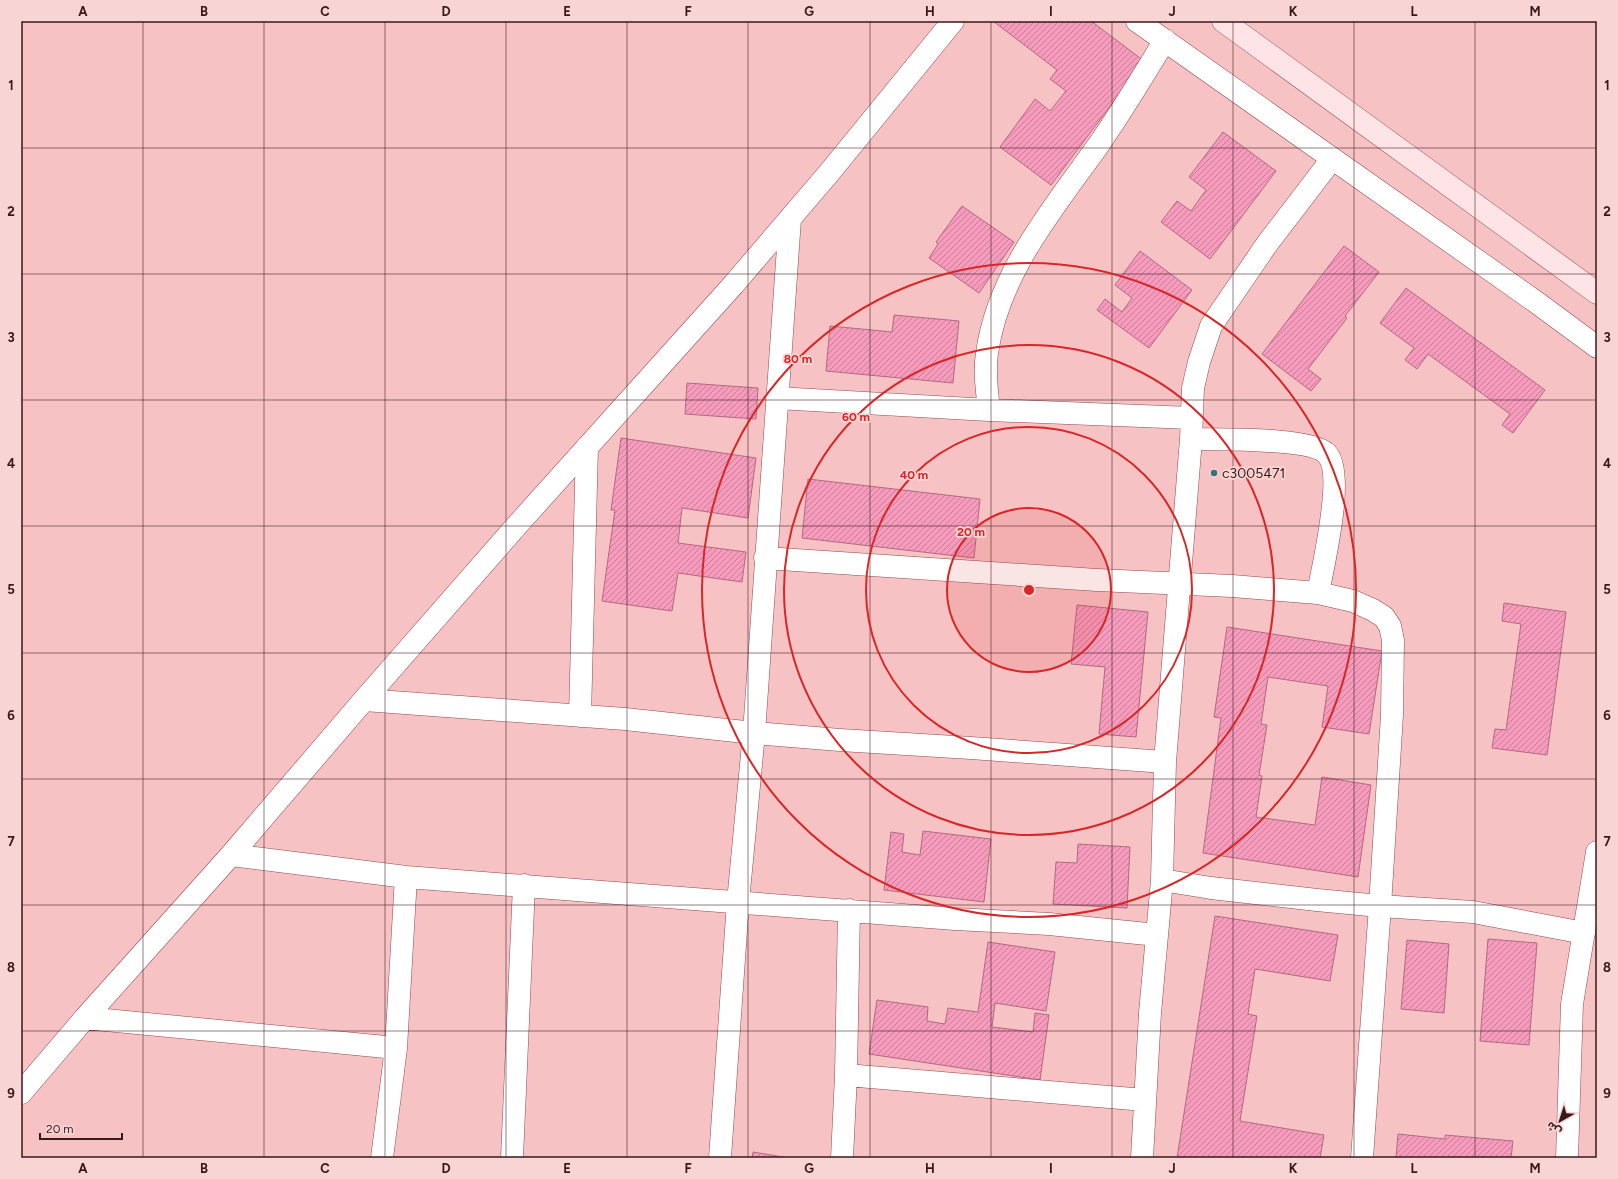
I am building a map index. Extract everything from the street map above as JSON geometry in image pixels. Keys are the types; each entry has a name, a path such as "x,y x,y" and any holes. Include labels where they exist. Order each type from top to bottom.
{"street":[{"path":"21,1093 85,1018 231,855 364,700 587,447 734,284 790,219 953,21"},
{"path":"1137,21 1536,302 1597,347"},
{"path":"1222,21 1597,293"},
{"path":"989,410 985,379 991,331 998,306 1014,271 1042,224 1120,114 1165,40"},
{"path":"1142,1158 1150,1013 1162,880 1165,762 1180,584 1193,388 1199,362 1211,326 1267,244 1332,159"},
{"path":"720,1158 738,902 754,733 790,219"},
{"path":"777,398 989,410 1191,429 1300,444 1316,448 1326,454 1332,463 1335,488 1332,518 1318,593"},
{"path":"580,716 587,447"},
{"path":"766,558 1097,580 1232,586 1318,593 1353,601 1379,613 1388,622 1393,640 1392,715 1362,1158"},
{"path":"364,700 680,724 754,733 1165,762"},
{"path":"1567,1158 1572,1004 1597,852"},
{"path":"231,855 406,878 955,919 1049,924 1157,935"},
{"path":"382,1158 396,1048 406,878"},
{"path":"1162,880 1211,888 1380,906 1473,912 1584,933"},
{"path":"512,1158 524,886"},
{"path":"842,1158 846,1075 849,910"},
{"path":"85,1018 396,1048"},
{"path":"846,1075 1145,1100"}],"building":[{"path":"993,21 1091,21 1144,61 1051,185 1000,147 1035,99 1050,111 1066,91 1050,79 1057,70"},
{"path":"1223,132 1276,171 1210,259 1161,222 1177,201 1191,211 1206,190 1189,177"},
{"path":"962,206 1014,242 979,293 929,258 938,244 936,242"},
{"path":"1344,246 1379,272 1345,316 1347,318 1308,369 1321,379 1311,391 1262,354"},
{"path":"1140,251 1192,290 1149,348 1097,310 1105,299 1122,312 1132,298 1115,285"},
{"path":"1406,288 1545,390 1513,433 1502,425 1510,414 1428,354 1417,369 1405,360 1414,348 1380,323"},
{"path":"894,315 959,321 953,383 826,371 830,326 892,332"},
{"path":"687,383 758,388 756,419 685,414"},
{"path":"621,438 756,458 748,518 682,508 678,543 746,552 742,582 678,573 672,611 602,601 615,510 611,510"},
{"path":"808,479 980,499 974,558 802,538"},
{"path":"1504,603 1566,612 1547,755 1492,748 1495,729 1506,730 1521,624 1502,621"},
{"path":"1077,605 1148,612 1136,737 1099,734 1105,667 1071,664"},
{"path":"1227,627 1382,651 1369,734 1322,727 1328,686 1268,677 1261,724 1267,725 1259,775 1262,776 1256,817 1315,825 1322,777 1371,785 1358,877 1203,853 1221,718 1214,717"},
{"path":"923,831 991,839 984,902 884,890 891,832 904,834 902,852 920,855"},
{"path":"1078,844 1130,847 1127,908 1053,904 1056,862 1077,863"},
{"path":"1215,916 1338,935 1330,981 1255,969 1248,1014 1257,1016 1240,1121 1324,1135 1320,1158 1177,1158"},
{"path":"1488,939 1537,943 1529,1045 1480,1041"},
{"path":"1407,940 1449,944 1444,1013 1401,1009"},
{"path":"988,942 1055,952 1046,1011 995,1003 992,1027 1033,1032 1035,1013 1049,1015 1040,1080 869,1054 877,1000 928,1007 927,1021 945,1024 948,1008 978,1012"},
{"path":"1398,1134 1445,1139 1445,1135 1513,1141 1511,1158 1396,1158"},
{"path":"753,1152 789,1158 752,1158"}],"place":[{"name":"c3005471","path":"1214,473"}]}
